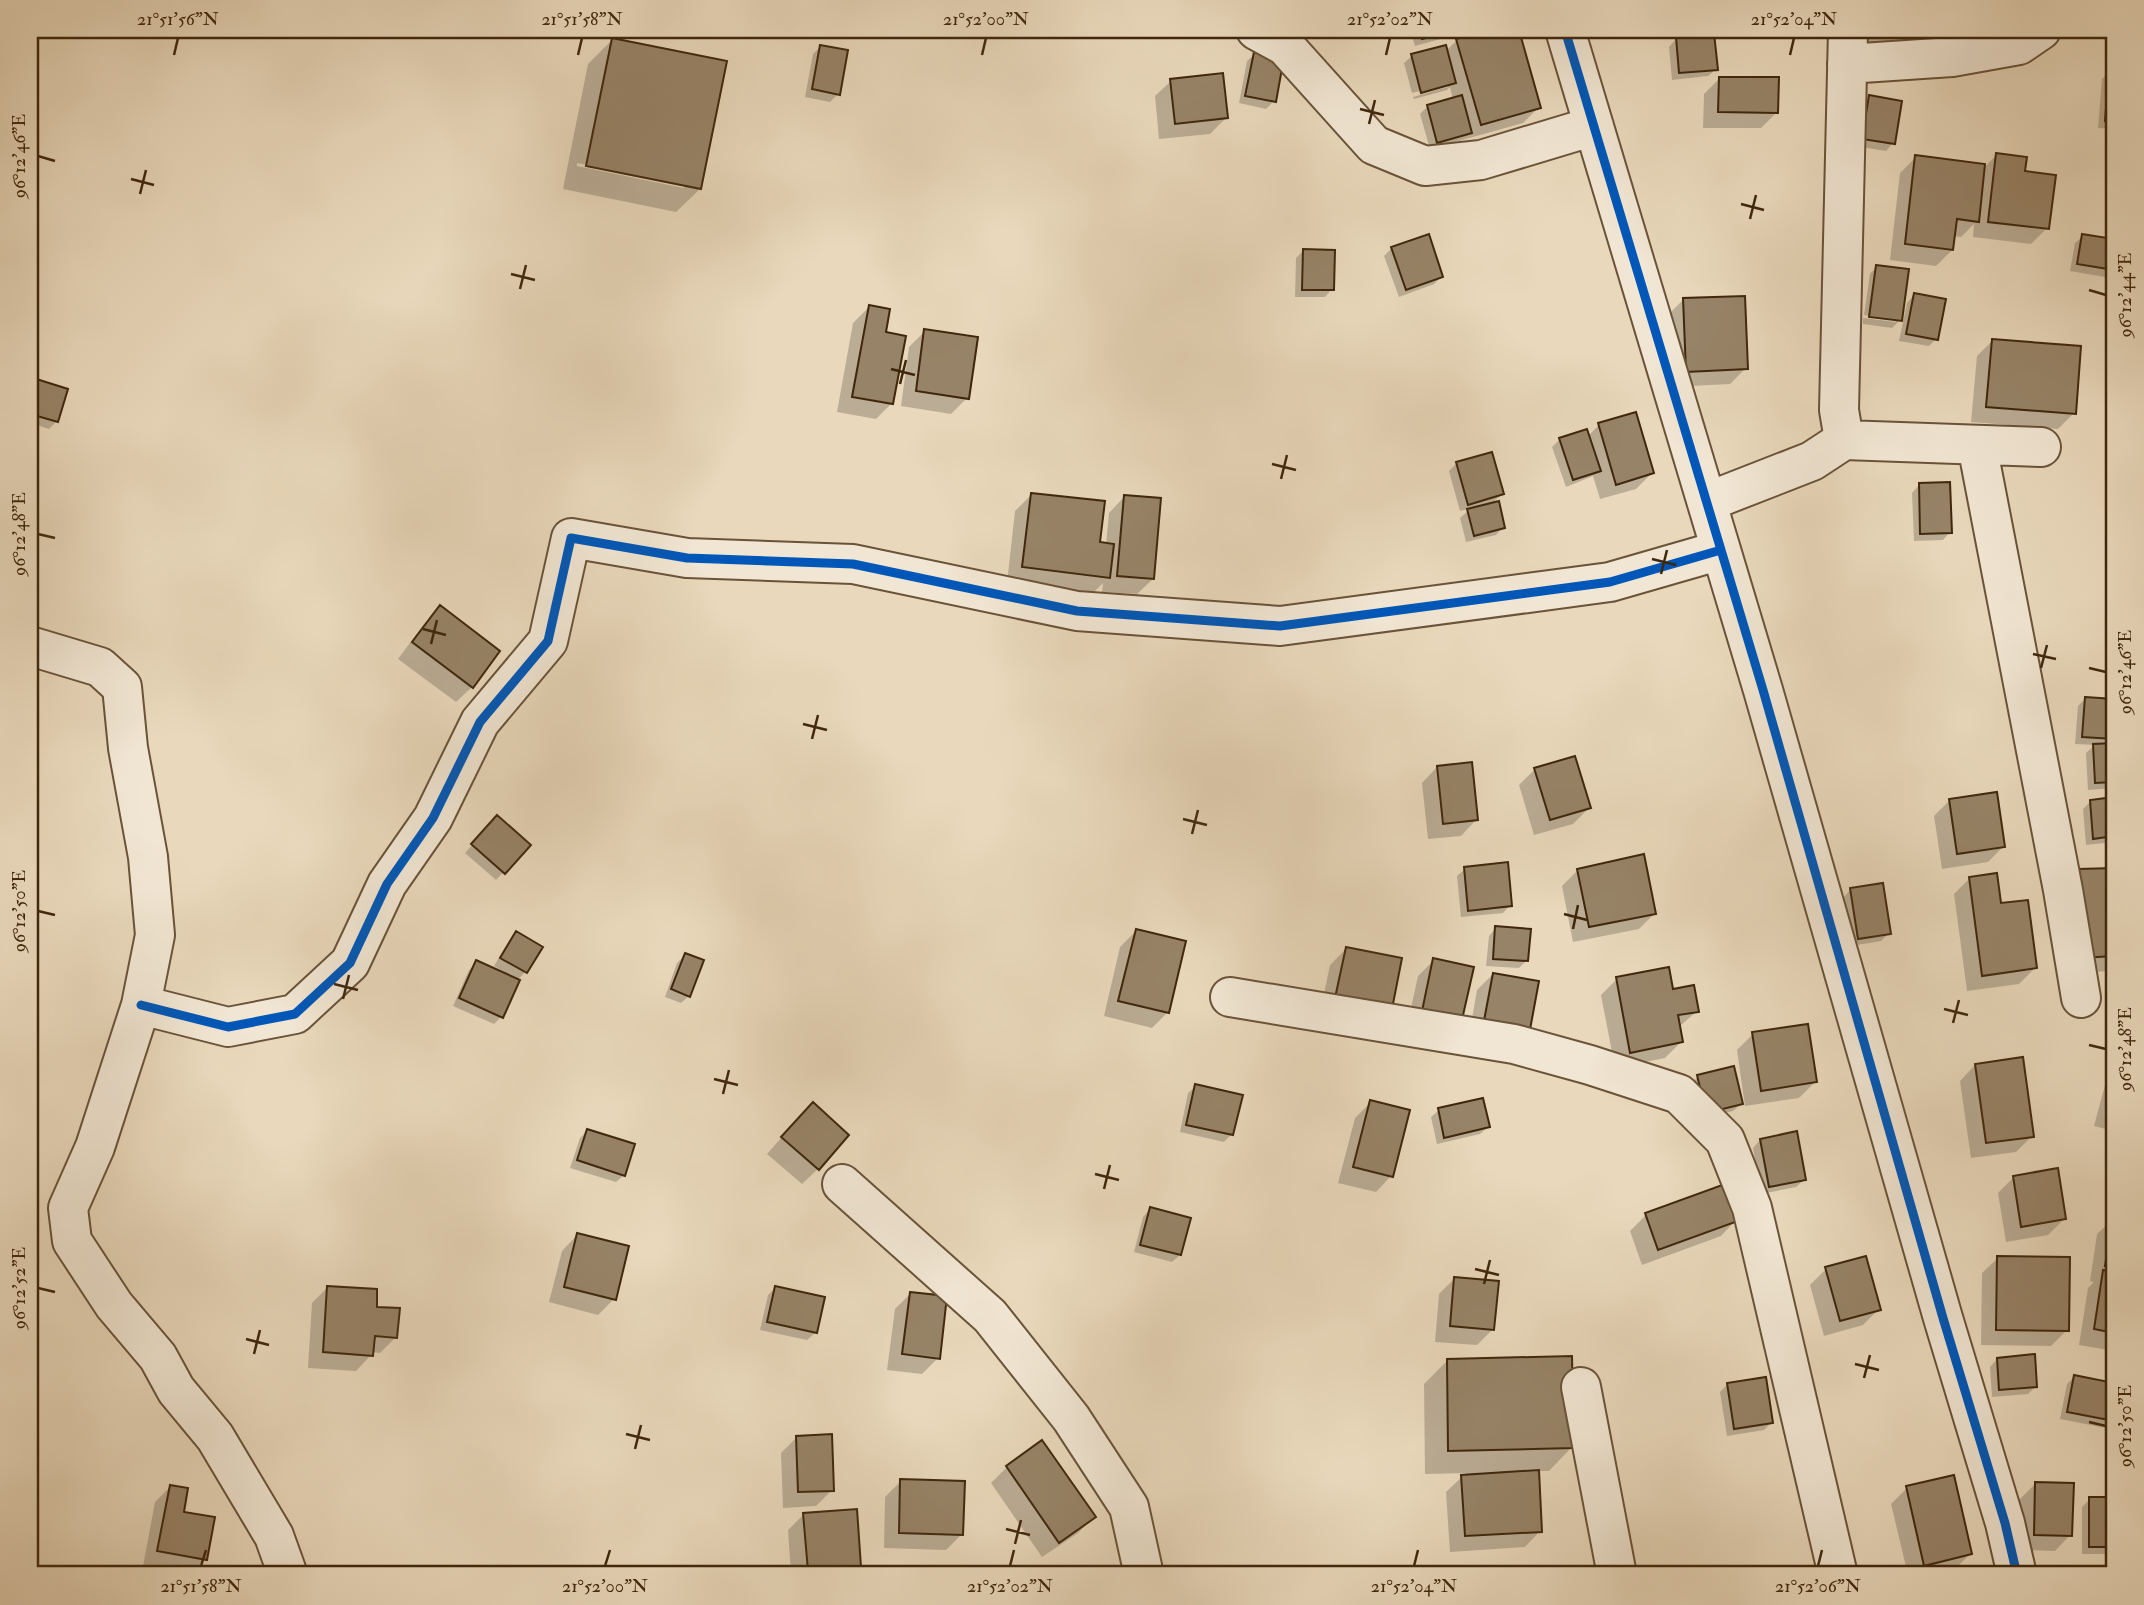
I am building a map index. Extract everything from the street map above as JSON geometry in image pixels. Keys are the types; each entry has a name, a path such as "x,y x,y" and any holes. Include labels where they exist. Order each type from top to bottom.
{"street":[{"path":"1256,30 1285,46 1374,145 1425,166 1481,160 1594,126"},
{"path":"1565,30 1707,502 2005,1523 2017,1575"},
{"path":"1844,440 1839,410 1848,47 1952,57 2018,45 2041,30"},
{"path":"1707,502 1812,461 1844,440 2041,447"},
{"path":"1977,445 2063,890 2081,998"},
{"path":"141,1005 228,1027 295,1014 350,962 387,884 433,818 480,722 548,641 571,538 687,558 853,564 1077,611 1280,626 1610,582 1721,550"},
{"path":"30,646 100,667 122,687 128,748 148,857 155,935 141,1005 95,1147 68,1208 72,1241 114,1305 158,1357 176,1390 215,1437 274,1536 288,1575"},
{"path":"1230,998 1514,1044 1679,1094 1725,1140 1752,1208 1838,1575"},
{"path":"842,1184 990,1316 1071,1418 1129,1507 1144,1575"},
{"path":"1581,1387 1617,1573"}],"building":[{"path":"1419,30 1458,30 1422,39"},
{"path":"1487,30 1519,30 1541,108 1481,125 1456,39"},
{"path":"1882,30 1943,30 1940,42"},
{"path":"1714,33 1718,70 1679,73 1676,37"},
{"path":"612,38 727,61 701,189 586,166"},
{"path":"820,45 848,50 840,95 812,89"},
{"path":"1446,45 1456,83 1421,93 1411,54"},
{"path":"1254,52 1284,57 1276,102 1245,96"},
{"path":"2109,69 2114,70 2114,122 2105,121"},
{"path":"1223,73 1228,118 1175,124 1170,79"},
{"path":"1719,77 1779,77 1778,113 1718,112"},
{"path":"1462,95 1472,133 1437,143 1427,105"},
{"path":"1869,95 1902,101 1895,144 1862,139"},
{"path":"1996,153 2027,157 2025,171 2056,175 2049,229 1988,222"},
{"path":"1915,155 1985,164 1979,222 1957,219 1953,250 1905,244"},
{"path":"1429,234 1443,277 1406,290 1391,247"},
{"path":"2082,234 2114,239 2114,270 2077,264"},
{"path":"1303,249 1335,250 1334,290 1302,290"},
{"path":"1876,265 1909,269 1902,321 1869,317"},
{"path":"1914,293 1946,299 1938,340 1906,334"},
{"path":"1745,296 1748,369 1686,372 1683,298"},
{"path":"869,305 890,309 886,332 906,336 893,404 852,397"},
{"path":"924,329 978,337 969,399 916,391"},
{"path":"1992,339 2081,346 2076,414 1986,407"},
{"path":"30,377 68,389 58,422 30,414"},
{"path":"1636,412 1654,473 1616,485 1598,423"},
{"path":"1587,429 1601,471 1573,480 1559,438"},
{"path":"1492,452 1504,494 1468,505 1456,462"},
{"path":"1950,482 1952,533 1920,534 1919,483"},
{"path":"1031,493 1105,501 1100,542 1114,544 1110,578 1022,567"},
{"path":"1124,495 1161,498 1154,579 1117,576"},
{"path":"1499,501 1505,528 1474,536 1467,509"},
{"path":"440,605 500,651 473,688 412,642"},
{"path":"2085,697 2114,699 2114,739 2082,737"},
{"path":"2114,743 2114,782 2095,783 2093,744"},
{"path":"1575,756 1591,808 1550,820 1534,768"},
{"path":"1472,762 1478,820 1443,824 1437,766"},
{"path":"1997,792 2005,847 1957,854 1949,799"},
{"path":"2114,797 2114,836 2093,839 2090,800"},
{"path":"497,815 531,845 505,874 471,844"},
{"path":"1644,854 1656,914 1589,927 1577,869"},
{"path":"1508,862 1512,906 1468,911 1464,867"},
{"path":"2114,868 2114,956 2081,958 2078,869"},
{"path":"1997,873 2001,903 2028,900 2037,968 1982,976 1969,877"},
{"path":"1883,883 1891,934 1858,939 1850,888"},
{"path":"1495,926 1531,929 1528,961 1493,959"},
{"path":"1136,929 1186,941 1169,1013 1118,1001"},
{"path":"516,931 543,947 527,973 500,958"},
{"path":"1346,947 1402,958 1392,1009 1335,998"},
{"path":"685,953 704,960 690,997 671,989"},
{"path":"1433,958 1474,967 1461,1024 1421,1016"},
{"path":"476,960 520,980 503,1018 459,998"},
{"path":"1669,967 1673,989 1694,985 1699,1012 1678,1015 1683,1042 1630,1053 1616,977"},
{"path":"1493,973 1539,981 1529,1035 1483,1026"},
{"path":"1808,1024 1817,1082 1761,1091 1752,1032"},
{"path":"2023,1057 2034,1137 1986,1143 1975,1064"},
{"path":"1734,1066 1743,1104 1706,1113 1697,1075"},
{"path":"1195,1084 1243,1095 1233,1135 1186,1125"},
{"path":"2114,1091 2114,1111 2109,1110"},
{"path":"1483,1098 1490,1127 1444,1138 1438,1108"},
{"path":"1370,1100 1410,1110 1393,1177 1353,1167"},
{"path":"813,1102 849,1135 819,1170 781,1137"},
{"path":"587,1129 635,1144 625,1176 577,1160"},
{"path":"1797,1131 1806,1180 1769,1187 1760,1139"},
{"path":"2058,1168 2066,1219 2021,1227 2013,1176"},
{"path":"1725,1184 1738,1221 1658,1250 1645,1213"},
{"path":"1150,1207 1191,1218 1181,1255 1140,1245"},
{"path":"2114,1217 2114,1267 2105,1266"},
{"path":"577,1233 629,1246 616,1300 564,1287"},
{"path":"1866,1256 1881,1310 1840,1321 1825,1267"},
{"path":"1997,1256 2070,1257 2069,1331 1996,1330"},
{"path":"2103,1270 2114,1272 2114,1333 2094,1329"},
{"path":"1454,1277 1499,1281 1494,1330 1450,1326"},
{"path":"327,1286 377,1289 377,1307 400,1308 397,1338 375,1336 373,1356 323,1352"},
{"path":"775,1286 825,1297 817,1333 767,1322"},
{"path":"910,1292 947,1296 940,1359 902,1354"},
{"path":"2035,1354 2037,1387 1999,1390 1997,1358"},
{"path":"1572,1356 1574,1448 1448,1451 1447,1359"},
{"path":"2074,1375 2114,1383 2114,1421 2067,1412"},
{"path":"1766,1377 1773,1423 1734,1429 1727,1383"},
{"path":"832,1434 834,1491 798,1492 796,1436"},
{"path":"1042,1440 1096,1517 1059,1543 1006,1466"},
{"path":"1539,1470 1542,1532 1465,1536 1461,1475"},
{"path":"1954,1475 1972,1554 1924,1566 1906,1486"},
{"path":"900,1479 965,1481 963,1535 899,1533"},
{"path":"2035,1482 2074,1483 2072,1536 2034,1535"},
{"path":"170,1485 188,1488 184,1512 215,1517 207,1560 157,1551"},
{"path":"2089,1497 2114,1497 2114,1547 2089,1547"},
{"path":"857,1509 861,1567 808,1571 803,1513"}],"cycle path":[{"path":"1565,30 1763,690 1943,1318 2005,1523 2017,1575"},
{"path":"141,1005 228,1027 295,1014 350,963 387,884 433,818 480,722 548,641 571,538 687,558 853,564 1077,611 1280,626 1610,582 1721,550"}]}
